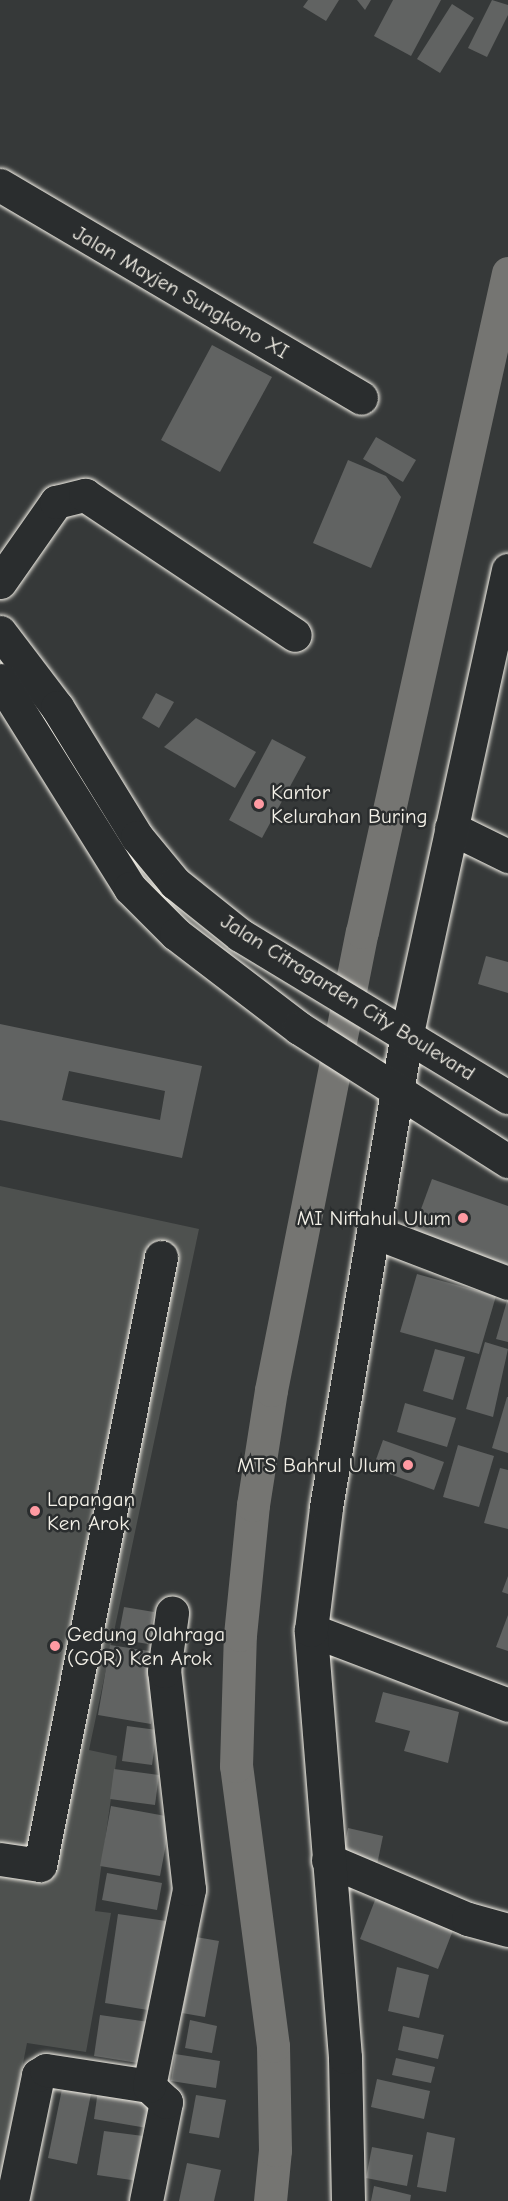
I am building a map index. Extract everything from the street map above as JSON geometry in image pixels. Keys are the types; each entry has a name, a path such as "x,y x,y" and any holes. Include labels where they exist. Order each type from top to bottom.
{"street":[{"name":"Jalan Mayjen Sungkono XI","path":"0,185 362,398"},
{"path":"0,582 56,502 85,495 295,635"},
{"path":"348,2201 345,2057 311,1630 326,1507 377,1233 386,1085 398,1029 451,828 508,570"},
{"name":"Jalan Citragarden City Boulevard","path":"0,632 57,707 137,837 176,883 240,935 508,1096"},
{"name":"Jalan Citragarden City Boulevard","path":"0,680 130,888 176,934 299,1028 508,1161"},
{"path":"451,828 508,855"},
{"path":"377,1233 508,1283"},
{"path":"0,1859 40,1865 161,1257"},
{"path":"149,2086 189,1889 164,1671 172,1613"},
{"path":"311,1630 508,1704"},
{"path":"328,1860 468,1919 508,1929"},
{"path":"12,2201 38,2075 46,2070 149,2086 166,2102 146,2201"}],"shaded area":[{"name":"Gedung Olahraga (GOR) Ken Arok","path":"0,1186 199,1229 89,1750 117,1756 95,1911 111,1913 86,2052 27,2043 0,2181"}],"building":[{"path":"308,0 339,0 326,21 303,7"},
{"path":"357,0 371,0 365,10"},
{"path":"393,0 441,0 411,56 374,36"},
{"path":"492,0 508,5 508,15 487,57 468,48"},
{"path":"452,4 474,18 440,73 417,59"},
{"path":"212,345 272,377 220,472 161,440"},
{"path":"376,437 416,460 403,482 363,459"},
{"path":"348,460 386,476 401,497 371,568 313,543"},
{"path":"156,693 174,702 159,728 142,718"},
{"path":"196,718 256,752 235,788 164,747"},
{"name":"Kantor Kelurahan Buring","path":"272,739 306,757 262,838 229,820"},
{"path":"486,956 508,962 508,993 478,984"},
{"path":"0,1024 202,1066 182,1158 0,1120","holes":["69,1071 165,1091 160,1120 62,1100"]},
{"name":"MI Niftahul Ulum","path":"432,1179 508,1206 508,1265 413,1231"},
{"path":"417,1274 496,1296 479,1354 400,1332"},
{"path":"508,1301 508,1342 496,1339"},
{"path":"485,1342 508,1349 493,1417 466,1409"},
{"path":"435,1349 465,1357 453,1400 423,1391"},
{"path":"508,1397 508,1453 492,1448"},
{"path":"405,1403 456,1418 447,1447 397,1432"},
{"name":"MTS Bahrul Ulum","path":"383,1440 444,1462 434,1490 373,1468"},
{"path":"458,1445 494,1456 479,1507 443,1497"},
{"path":"500,1468 508,1470 508,1529 484,1523"},
{"path":"508,1576 508,1594 502,1592"},
{"path":"124,1607 154,1612 148,1644 118,1639"},
{"path":"508,1615 508,1651 496,1647"},
{"path":"110,1645 162,1653 151,1724 98,1715"},
{"path":"383,1692 459,1712 448,1763 404,1751 410,1731 375,1722"},
{"path":"127,1726 157,1730 152,1765 122,1761"},
{"path":"114,1769 159,1775 155,1805 110,1799"},
{"path":"111,1806 171,1817 160,1876 100,1866"},
{"path":"348,1828 383,1836 377,1865 342,1858"},
{"path":"107,1873 162,1883 157,1910 102,1900"},
{"path":"377,1895 455,1925 438,1969 360,1939"},
{"path":"118,1914 173,1922 160,2012 105,2003"},
{"path":"196,1937 219,1941 205,2017 182,2013"},
{"path":"397,1967 429,1975 419,2018 388,2011"},
{"path":"100,2015 156,2023 150,2065 94,2056"},
{"path":"190,2020 217,2026 212,2053 185,2048"},
{"path":"403,2026 444,2035 438,2059 398,2050"},
{"path":"175,2054 220,2061 216,2088 171,2081"},
{"path":"396,2058 435,2067 431,2083 392,2075"},
{"path":"377,2079 430,2091 424,2119 371,2107"},
{"path":"63,2084 92,2089 77,2164 48,2158"},
{"path":"98,2090 152,2098 147,2128 94,2119"},
{"path":"196,2095 226,2100 219,2138 189,2133"},
{"path":"104,2131 151,2137 145,2182 97,2175"},
{"path":"427,2132 455,2138 446,2192 417,2187"},
{"path":"372,2147 413,2155 407,2186 366,2178"},
{"path":"187,2163 221,2170 214,2201 179,2201"},
{"path":"374,2186 411,2195 410,2201 371,2201"}],"waterway":[{"path":"270,2201 275,2150 273,2046 236,1766 240,1635 253,1505 271,1390 362,932 508,273"}],"place":[{"name":"Kantor Kelurahan Buring","path":"259,804"},
{"name":"MI Niftahul Ulum","path":"463,1218"},
{"name":"MTS Bahrul Ulum","path":"408,1465"},
{"name":"Lapangan Ken Arok","path":"35,1511"},
{"name":"Gedung Olahraga (GOR) Ken Arok","path":"55,1646"}]}
